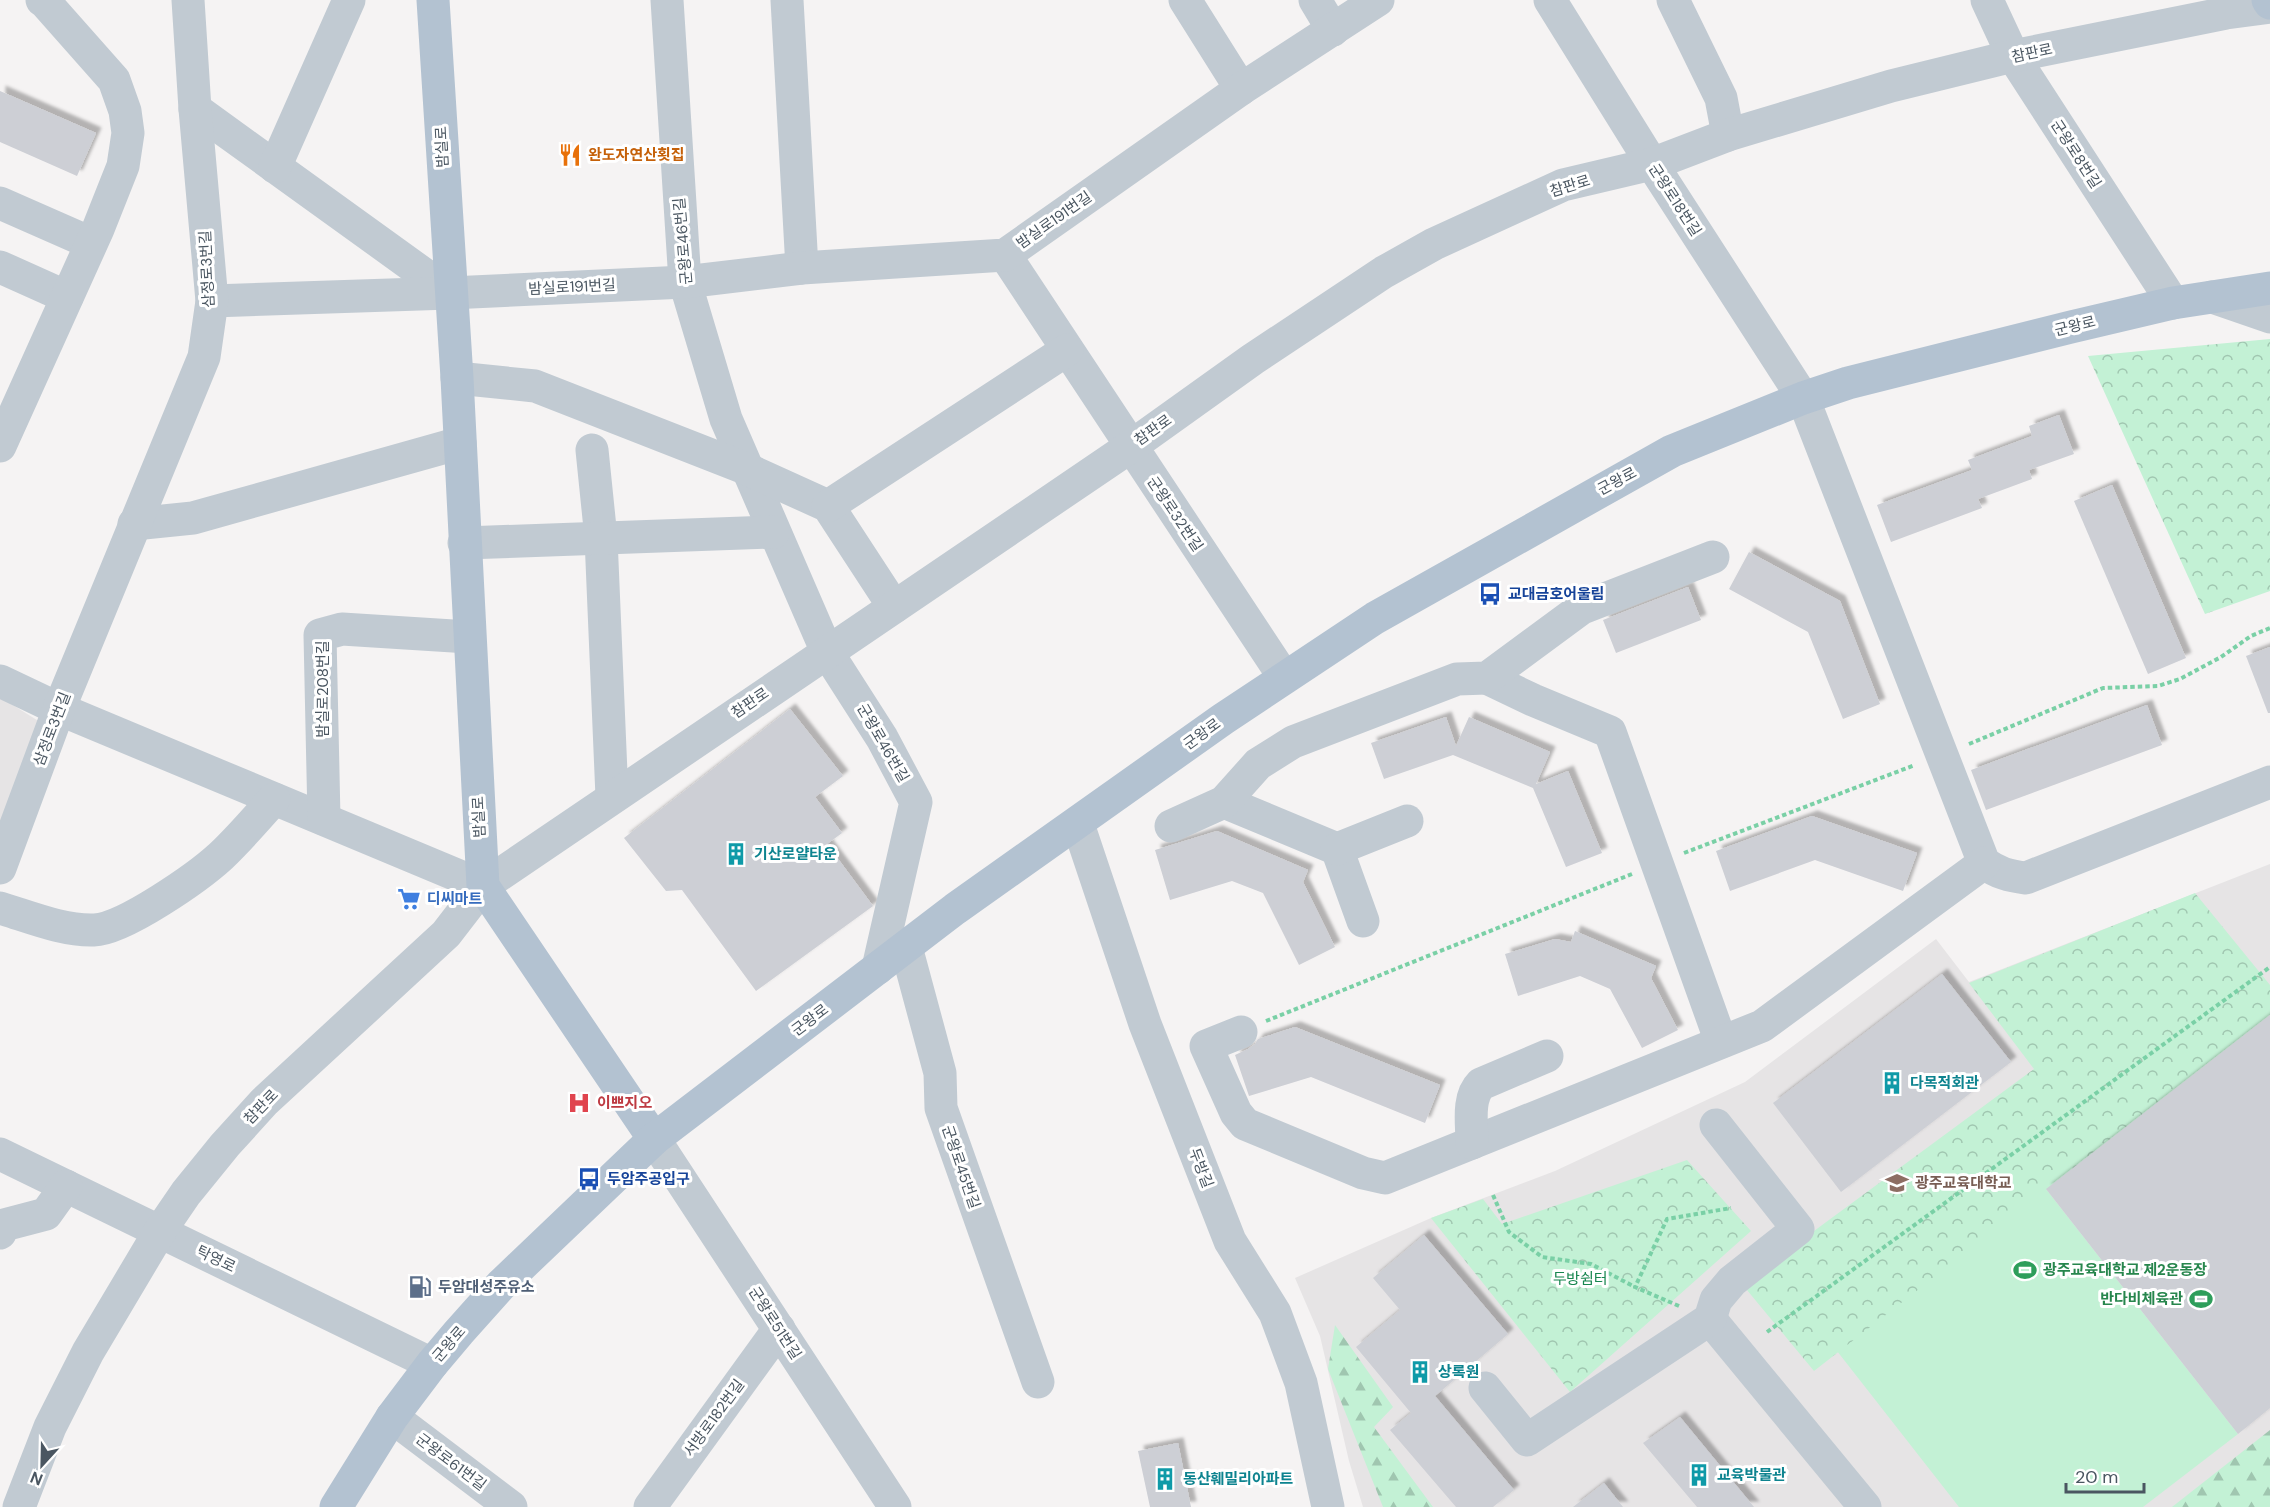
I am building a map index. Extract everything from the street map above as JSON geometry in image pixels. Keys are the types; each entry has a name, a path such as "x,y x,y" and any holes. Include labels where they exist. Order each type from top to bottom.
{"main road":[{"name":"밤실로","path":"433,0 457,378 483,886"},
{"name":"군왕로","path":"336,1507 392,1417 432,1364 501,1285 654,1139 955,909 1284,677 1375,618 1672,451 1803,398 1870,378 2070,327 2173,303 2270,288"},
{"path":"483,886 654,1139"}],"street":[{"path":"0,446 123,166 128,134 125,111 114,80 42,0"},
{"name":"삼정로3번길","path":"0,868 59,708 204,357 212,301 188,0"},
{"path":"275,167 348,0"},
{"name":"군왕로46번길","path":"667,0 685,282 726,419 827,652 882,738 916,802 878,968"},
{"path":"787,0 802,268"},
{"path":"1185,0 1241,89"},
{"path":"1314,0 1333,30"},
{"name":"밤실로191번길","path":"450,293 685,282 802,268 1005,255 1241,89 1378,0"},
{"name":"군왕로18번길","path":"1550,0 1652,164 1803,398 1984,863"},
{"path":"1673,0 1721,98 1728,135"},
{"name":"군왕로8번길","path":"1987,0 2013,56 2173,303"},
{"name":"참판로","path":"19,1507 50,1427 88,1352 160,1231 186,1193 225,1144 264,1102 446,934 483,886 1384,272 1434,244 1563,186 1652,164 1728,135 1891,86 2013,56 2269,3"},
{"path":"195,109 450,293"},
{"path":"0,202 91,243"},
{"name":"군왕로32번길","path":"1005,255 1284,677"},
{"path":"0,267 67,297"},
{"path":"212,301 450,293"},
{"path":"2212,297 2270,317"},
{"path":"828,506 1066,350"},
{"path":"457,378 535,386 749,471 828,506 894,607"},
{"path":"134,524 194,518 460,443"},
{"path":"592,450 601,538 612,796"},
{"path":"464,543 774,532"},
{"path":"1487,678 1582,608 1713,557"},
{"name":"밤실로208번길","path":"324,819 320,635 342,629 469,637"},
{"path":"1171,826 1224,802 1258,764 1293,742 1457,679 1487,678 1610,732 1721,1042"},
{"path":"0,681 59,708 483,886"},
{"path":"1241,1032 1206,1046 1236,1113 1245,1124 1364,1173 1385,1178 1762,1026 1984,863 1995,872 2026,878 2270,782"},
{"path":"0,908 61,926 97,930 125,921 151,906 219,857 274,799"},
{"path":"1224,802 1336,849 1407,821"},
{"name":"두방길","path":"1078,824 1145,1024 1230,1241 1275,1313 1301,1383 1328,1507"},
{"path":"1336,849 1363,921"},
{"name":"군왕로45번길","path":"906,947 940,1073 941,1108 1038,1382"},
{"path":"1472,1143 1472,1104 1475,1090 1481,1084 1546,1056"},
{"path":"1485,1388 1527,1440 1710,1319 1716,1300 1732,1281 1798,1229 1716,1125"},
{"name":"군왕로51번길","path":"654,1139 895,1507"},
{"name":"탁영로","path":"0,1154 432,1364"},
{"path":"0,1233 4,1225 46,1214 66,1186"},
{"path":"1710,1319 1865,1507"},
{"name":"서방로182번길","path":"650,1507 778,1329"},
{"name":"군왕로61번길","path":"392,1417 511,1507"}],"path":[{"path":"1241,1032 1657,864 1942,755 2103,688 2158,686 2180,679 2221,657 2251,636 2270,628"},
{"path":"1767,1332 2270,967"},
{"path":"1493,1195 1509,1232 1542,1257 1591,1264 1635,1287 1710,1319"},
{"path":"1635,1287 1667,1219 1731,1208"}],"shaded area":[{"path":"0,697 40,722 0,826"},
{"name":"광주교육대학교","path":"2270,864 2270,1507 1363,1507 1349,1461 1320,1336 1295,1278 1431,1218 1555,1171 1745,1082 1936,939 1969,982"}],"green space":[{"path":"2270,339 2270,591 2205,614 2088,356"},
{"path":"2195,893 2270,985 2270,1015 1814,1371 1742,1284 2034,1069 1969,983"},
{"name":"두방쉼터","path":"1687,1160 1751,1231 1570,1392 1431,1218 1483,1199 1502,1224"},
{"name":"광주교육대학교 제2운동장","path":"2046,1189 2238,1434 2143,1507 1959,1507 1837,1351"},
{"path":"1335,1325 1393,1407 1374,1427 1433,1507 1383,1507 1328,1369"},
{"path":"2270,1430 2270,1507 2172,1507"}],"building":[{"path":"0,91 96,133 77,176 0,142"},
{"path":"2059,415 2074,454 2029,470 2032,479 1978,499 1982,508 1891,542 1877,505 1972,470 1968,460 2032,436 2029,426"},
{"path":"2112,485 2186,658 2148,674 2074,501"},
{"path":"1749,552 1840,601 1880,704 1843,719 1808,632 1729,589"},
{"path":"1688,587 1701,620 1616,653 1603,620"},
{"path":"2270,647 2270,713 2268,713 2246,656"},
{"path":"2147,705 2162,745 1986,810 1971,770"},
{"name":"기산로얄타운","path":"790,709 843,776 815,797 842,833 827,844 873,906 756,991 682,890 666,891 624,838"},
{"path":"1446,717 1456,746 1469,717 1550,752 1536,784 1568,771 1602,853 1566,867 1533,788 1453,755 1384,779 1371,743"},
{"path":"1812,816 1917,853 1903,891 1815,860 1730,891 1716,851"},
{"path":"1217,831 1308,870 1303,882 1335,947 1299,965 1263,893 1232,881 1170,900 1155,850"},
{"path":"1575,931 1656,966 1651,978 1678,1030 1642,1048 1610,989 1580,976 1518,996 1505,954 1555,939 1571,942"},
{"name":"다목적회관","path":"1942,974 2011,1062 1841,1192 1773,1103"},
{"name":"반다비체육관","path":"2270,1015 2270,1408 2238,1434 2046,1189"},
{"path":"1295,1027 1440,1085 1425,1123 1311,1077 1249,1096 1235,1055 1248,1049 1258,1039"},
{"name":"상록원","path":"1424,1235 1508,1334 1435,1396 1514,1490 1493,1507 1456,1507 1390,1430 1411,1413 1356,1347 1400,1310 1373,1278"},
{"name":"교육박물관","path":"1680,1417 1754,1507 1697,1507 1643,1443"},
{"name":"동산훼밀리아파트","path":"1178,1443 1191,1507 1150,1507 1138,1451"},
{"path":"1604,1483 1623,1507 1573,1507"}],"place":[{"name":"완도자연산횟집","path":"570,155"},
{"name":"교대금호어울림","path":"1490,594"},
{"name":"기산로얄타운","path":"736,854"},
{"name":"디씨마트","path":"409,899"},
{"name":"다목적회관","path":"1892,1083"},
{"name":"이쁘지오","path":"579,1103"},
{"name":"두암주공입구","path":"589,1179"},
{"name":"광주교육대학교","path":"1897,1183"},
{"name":"광주교육대학교 제2운동장","path":"2025,1270"},
{"name":"두암대성주유소","path":"420,1287"},
{"name":"반다비체육관","path":"2201,1299"},
{"name":"상록원","path":"1420,1372"},
{"name":"교육박물관","path":"1699,1475"},
{"name":"동산훼밀리아파트","path":"1165,1479"}]}
